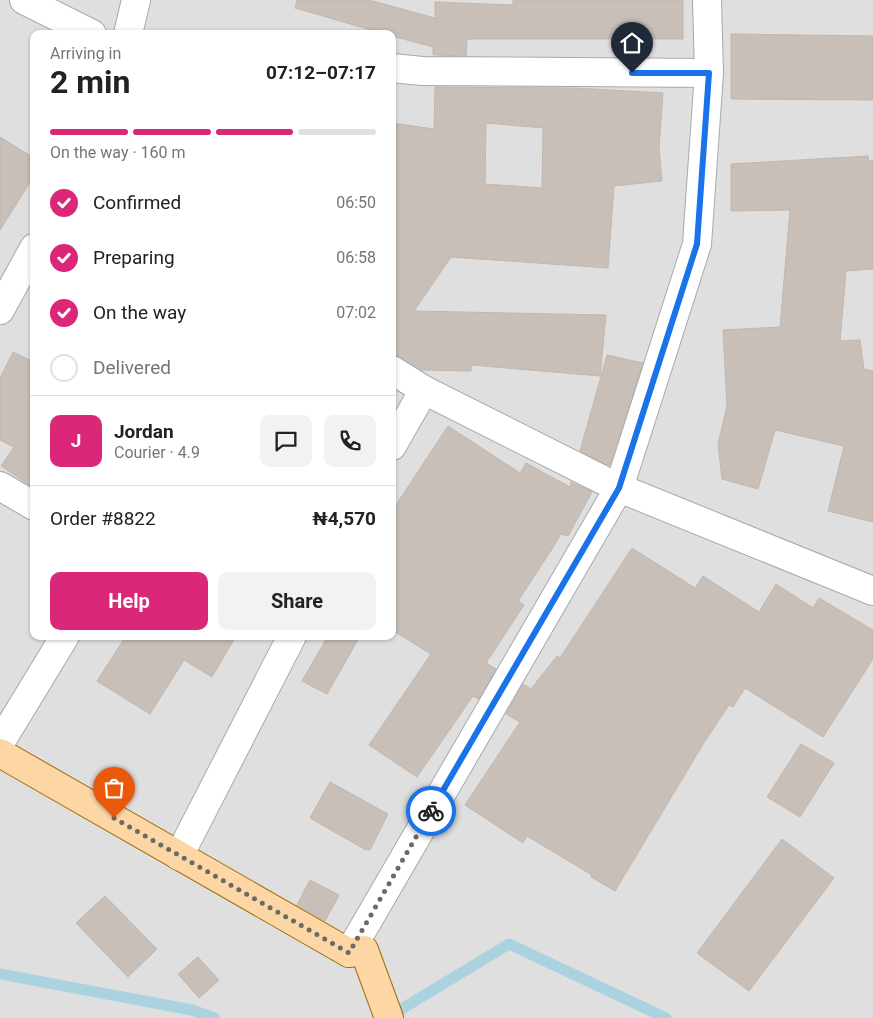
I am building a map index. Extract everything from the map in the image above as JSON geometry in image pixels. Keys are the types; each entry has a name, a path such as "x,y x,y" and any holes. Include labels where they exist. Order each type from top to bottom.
{"main road":[{"path":"0,753 178,856 357,951 389,1018"}],"street":[{"path":"24,0 84,30"},
{"path":"129,30 136,0"},
{"path":"357,951 619,488 697,244 709,73 707,0"},
{"path":"396,68 422,71 709,73"},
{"path":"0,310 30,255"},
{"path":"396,372 424,390 619,488 873,591"},
{"path":"396,439 424,390"},
{"path":"0,486 30,504"},
{"path":"0,743 63,640"},
{"path":"178,856 290,640"}],"shaded area":[{"path":"0,0 873,0 873,1018 0,1018"}],"building":[{"path":"297,0 369,0 435,18 435,2 513,5 513,0 683,0 683,39 467,39 466,56 433,55 433,47 396,37 396,30 371,30 295,8"},
{"path":"731,34 873,36 873,100 731,99"},
{"path":"435,87 575,88 663,93 659,148 662,181 614,186 608,268 451,257 414,311 606,315 600,376 471,365 471,371 422,370 396,356 396,124 434,129","holes":["486,123 543,128 542,188 485,184"]},
{"path":"0,137 30,156 30,182 0,230"},
{"path":"868,156 869,161 873,160 873,269 846,271 840,341 860,340 864,369 873,371 873,522 828,511 844,446 775,430 758,489 722,479 718,444 727,406 723,330 780,327 790,210 731,211 731,164"},
{"path":"13,352 30,360 30,485 1,466 14,447 0,440 0,378"},
{"path":"607,355 643,363 610,465 580,451"},
{"path":"448,426 520,473 526,463 570,487 571,482 592,492 568,536 561,534 518,601 524,605 486,663 496,669 479,699 473,696 417,777 369,745 431,654 396,632 396,505"},
{"path":"632,548 695,588 703,576 759,612 776,584 813,608 819,598 873,630 873,659 823,737 745,688 733,707 729,705 705,741 615,891 527,836 523,843 465,805 520,722 506,714 523,684 531,689 557,656 560,658"},
{"path":"123,640 234,640 212,677 184,660 150,714 97,681"},
{"path":"326,640 358,640 327,694 302,681"},
{"path":"801,744 834,763 800,817 767,797"},
{"path":"330,782 388,814 370,850 366,850 310,818"},
{"path":"782,839 834,878 749,991 697,953"},
{"path":"310,880 339,895 325,921 297,905"},
{"path":"105,896 157,949 128,977 76,923"},
{"path":"198,957 219,980 199,998 178,974"}],"waterway":[{"path":"388,1016 509,944 666,1018"},
{"path":"0,974 192,1010 214,1018"}],"way so far":[{"path":"114,818 349,953 431,811"}],"route":[{"path":"431,811 619,488 697,244 709,73 632,73"}]}
